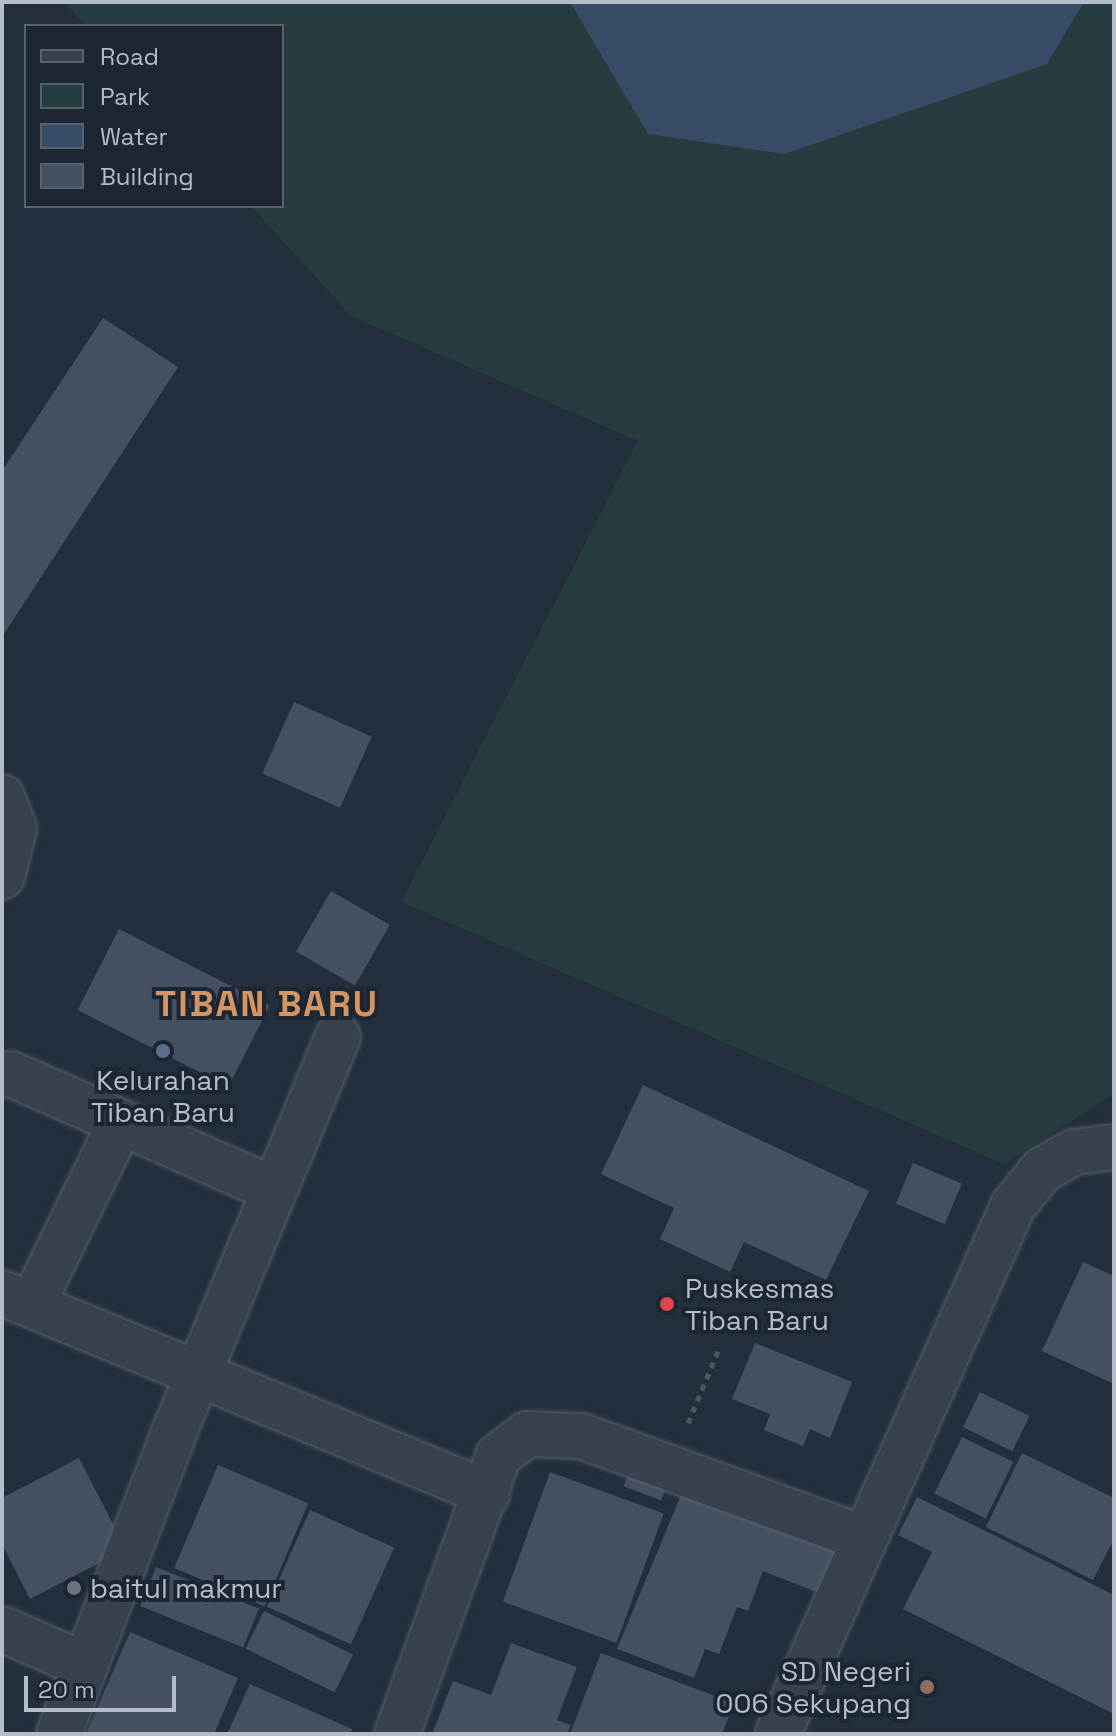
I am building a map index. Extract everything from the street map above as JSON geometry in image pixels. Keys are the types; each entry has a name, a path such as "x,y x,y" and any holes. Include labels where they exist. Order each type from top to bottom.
{"street":[{"path":"2,797 14,828 2,877"},
{"path":"59,1734 200,1371 338,1037"},
{"path":"11,1074 273,1189"},
{"path":"120,1124 17,1299 200,1371 487,1493"},
{"path":"778,1734 1013,1206 1042,1170 1074,1152 1114,1147"},
{"path":"397,1734 498,1456 527,1434 581,1436 865,1539"},
{"path":"2,1629 84,1665"}],"path":[{"path":"670,1468 718,1351"}],"green space":[{"path":"64,2 570,2 576,14 1047,64 1084,2 1114,2 1114,1094 1004,1164 401,902 638,441 351,316 253,208 284,208 284,24 84,24"}],"water":[{"path":"570,2 1084,2 1047,64 784,154 648,134"}],"building":[{"path":"103,318 178,367 2,637 2,471"},
{"path":"294,702 372,737 340,808 262,773"},
{"path":"331,891 390,925 355,986 296,952"},
{"path":"119,929 270,1006 228,1087 78,1010"},
{"path":"643,1085 869,1191 826,1280 744,1242 730,1272 660,1239 674,1208 601,1174"},
{"path":"913,1163 962,1184 945,1224 896,1204"},
{"path":"1083,1262 1114,1276 1114,1384 1042,1351"},
{"path":"755,1343 852,1382 830,1438 810,1429 803,1446 764,1430 770,1414 732,1399"},
{"path":"980,1392 1029,1416 1012,1451 963,1427"},
{"path":"962,1437 1013,1462 986,1519 934,1494"},
{"path":"1022,1453 1114,1498 1114,1539 1093,1580 986,1527"},
{"path":"79,1458 126,1549 30,1599 2,1544 2,1498"},
{"path":"633,1462 670,1476 661,1501 624,1486"},
{"path":"218,1465 308,1503 264,1606 174,1568"},
{"path":"550,1472 664,1513 617,1643 503,1602"},
{"path":"686,1483 839,1540 819,1593 763,1571 748,1611 737,1607 719,1654 705,1649 694,1678 617,1649"},
{"path":"917,1497 1114,1595 1114,1714 903,1609 932,1552 898,1535"},
{"path":"310,1510 394,1547 351,1644 267,1607"},
{"path":"156,1567 259,1609 243,1648 140,1606"},
{"path":"264,1611 353,1654 335,1692 246,1649"},
{"path":"130,1632 238,1678 214,1734 86,1734"},
{"path":"511,1643 577,1667 557,1720 571,1725 567,1734 432,1734 453,1681 491,1695"},
{"path":"601,1653 734,1703 722,1734 570,1734"},
{"path":"250,1684 352,1729 350,1734 227,1734"}],"place":[{"name":"Kelurahan Tiban Baru","path":"163,1051"},
{"name":"Puskesmas Tiban Baru","path":"667,1304"},
{"name":"baitul makmur","path":"74,1588"},
{"name":"SD Negeri 006 Sekupang","path":"927,1687"}],"district":[{"name":"TIBAN BARU","path":"267,1005"}]}
